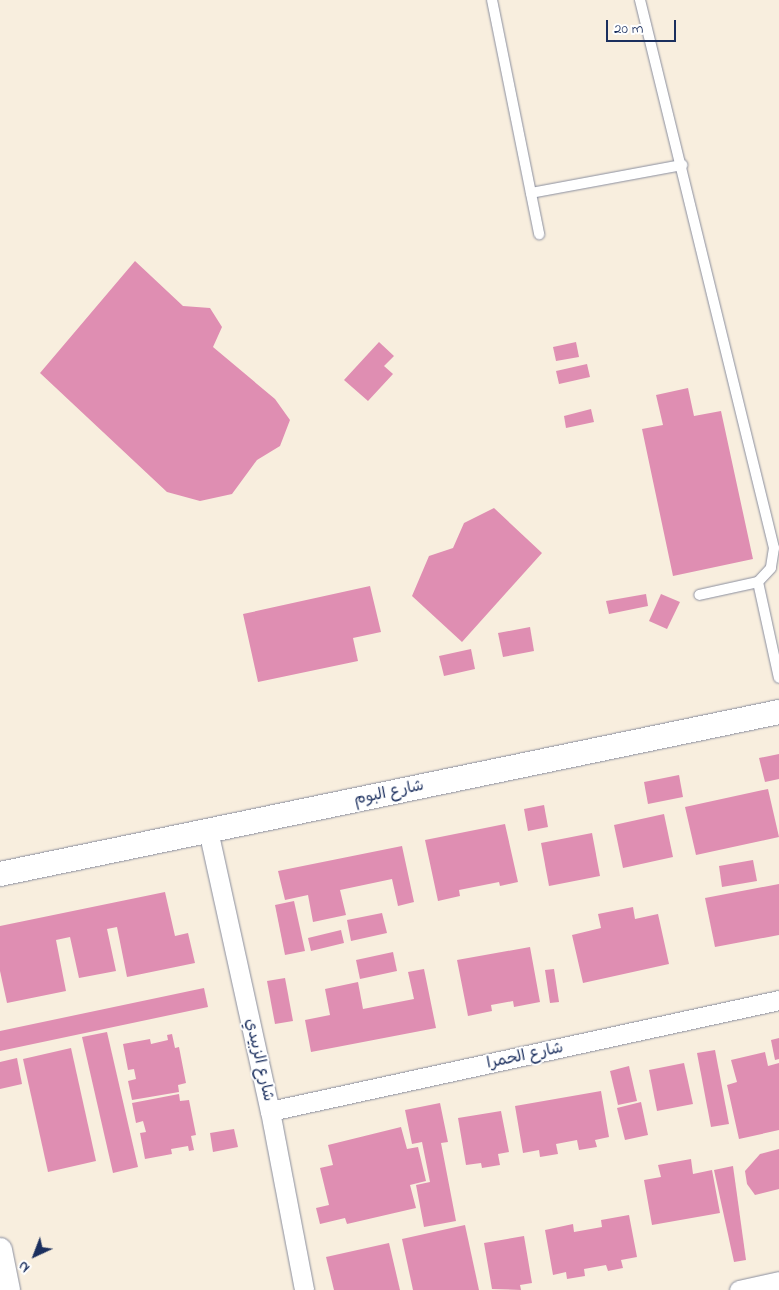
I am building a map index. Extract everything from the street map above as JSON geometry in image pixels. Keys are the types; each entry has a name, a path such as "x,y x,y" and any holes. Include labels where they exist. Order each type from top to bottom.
{"street":[{"name":"شارع البوم","path":"0,874 779,712"},
{"name":"شارع الزبيدي","path":"208,830 270,1111 304,1290"},
{"name":"شارع الحمرا","path":"270,1111 779,1000"},
{"path":"0,1250 8,1290"},
{"path":"738,1290 779,1281"}],"lane":[{"path":"492,0 540,234"},
{"path":"640,0 773,538 771,568 758,582 699,595"},
{"path":"531,193 682,165"},
{"path":"758,582 779,678"}],"building":[{"path":"135,261 183,306 210,308 222,327 213,347 275,399 290,420 280,446 257,460 232,494 200,501 167,492 40,373"},
{"path":"379,342 394,356 384,366 393,374 368,401 344,380"},
{"path":"576,342 579,357 556,361 553,347"},
{"path":"587,364 590,377 559,384 556,371"},
{"path":"688,388 694,416 721,411 753,559 673,576 642,429 663,425 656,395"},
{"path":"591,409 594,422 566,428 564,416"},
{"path":"494,508 542,553 462,642 412,596 429,556 453,548 464,523"},
{"path":"370,586 381,632 353,638 358,661 258,682 243,614"},
{"path":"646,594 648,606 609,614 606,601"},
{"path":"661,594 680,602 667,629 649,621"},
{"path":"530,627 534,651 503,657 498,633"},
{"path":"471,649 475,669 444,676 439,656"},
{"path":"779,754 779,779 765,782 759,758"},
{"path":"679,775 683,797 648,804 644,782"},
{"path":"768,789 779,837 696,855 685,807"},
{"path":"544,805 548,827 528,831 524,809"},
{"path":"664,814 673,857 623,868 614,825"},
{"path":"505,824 518,882 500,886 499,882 459,890 460,896 438,901 425,840"},
{"path":"592,833 600,876 549,886 541,843"},
{"path":"402,846 414,902 398,906 392,879 340,890 346,915 313,922 308,895 285,900 278,871"},
{"path":"753,860 757,881 722,887 719,866"},
{"path":"779,884 779,935 715,947 705,898"},
{"path":"165,892 175,936 188,933 195,963 127,977 117,927 107,929 116,971 79,978 70,937 56,940 66,991 7,1003 0,971 0,926"},
{"path":"294,901 305,951 285,955 275,905"},
{"path":"633,907 635,919 658,914 669,964 583,983 572,935 601,928 598,914"},
{"path":"382,913 387,933 351,941 347,920"},
{"path":"341,930 344,943 311,951 308,938"},
{"path":"530,947 540,1002 514,1007 513,1001 491,1005 492,1011 468,1016 457,960"},
{"path":"393,952 397,971 360,979 356,960"},
{"path":"424,969 436,1028 311,1052 305,1020 330,1015 325,989 358,982 363,1009 414,999 408,972"},
{"path":"554,969 559,1002 550,1003 545,970"},
{"path":"285,978 293,1021 275,1024 267,981"},
{"path":"204,988 208,1007 0,1051 0,1031"},
{"path":"107,1032 138,1167 113,1173 82,1037"},
{"path":"172,1034 175,1048 179,1047 186,1083 178,1085 179,1092 132,1100 128,1081 136,1079 134,1069 128,1070 123,1044 150,1039 151,1044 168,1040 167,1035"},
{"path":"779,1038 779,1059 775,1060 771,1040"},
{"path":"71,1048 96,1161 48,1172 23,1059"},
{"path":"715,1050 729,1124 711,1127 697,1053"},
{"path":"765,1052 768,1066 779,1063 779,1130 739,1139 727,1085 737,1082 731,1060"},
{"path":"17,1058 22,1084 0,1089 0,1062"},
{"path":"684,1063 693,1104 657,1111 649,1070"},
{"path":"629,1066 637,1101 618,1105 610,1071"},
{"path":"601,1091 609,1137 595,1140 597,1147 579,1150 577,1140 556,1144 558,1154 540,1157 539,1150 523,1153 515,1106"},
{"path":"179,1094 180,1101 189,1100 196,1135 191,1136 194,1150 189,1151 188,1146 171,1149 172,1154 145,1159 140,1133 146,1132 143,1121 136,1123 132,1103"},
{"path":"641,1102 648,1135 625,1140 617,1108"},
{"path":"440,1103 448,1142 441,1143 456,1221 424,1227 416,1185 430,1182 422,1142 412,1144 405,1110"},
{"path":"501,1111 509,1152 498,1154 500,1165 482,1168 481,1163 466,1165 458,1118"},
{"path":"401,1127 407,1149 418,1147 426,1181 410,1185 416,1208 347,1224 345,1218 320,1224 316,1208 329,1205 320,1168 333,1165 328,1145"},
{"path":"234,1129 238,1147 213,1152 210,1133"},
{"path":"779,1149 779,1189 755,1195 747,1184 745,1171 760,1154"},
{"path":"691,1159 693,1174 712,1170 720,1213 652,1225 644,1180 661,1177 658,1165"},
{"path":"733,1166 746,1260 734,1262 714,1170"},
{"path":"629,1215 637,1257 621,1260 623,1268 608,1271 606,1265 584,1269 585,1276 567,1279 566,1272 553,1275 545,1230 573,1224 574,1232 602,1227 601,1220"},
{"path":"465,1225 479,1290 413,1290 402,1239"},
{"path":"524,1236 532,1283 520,1285 521,1290 492,1289 484,1243"},
{"path":"389,1243 400,1290 334,1290 326,1257"}]}
